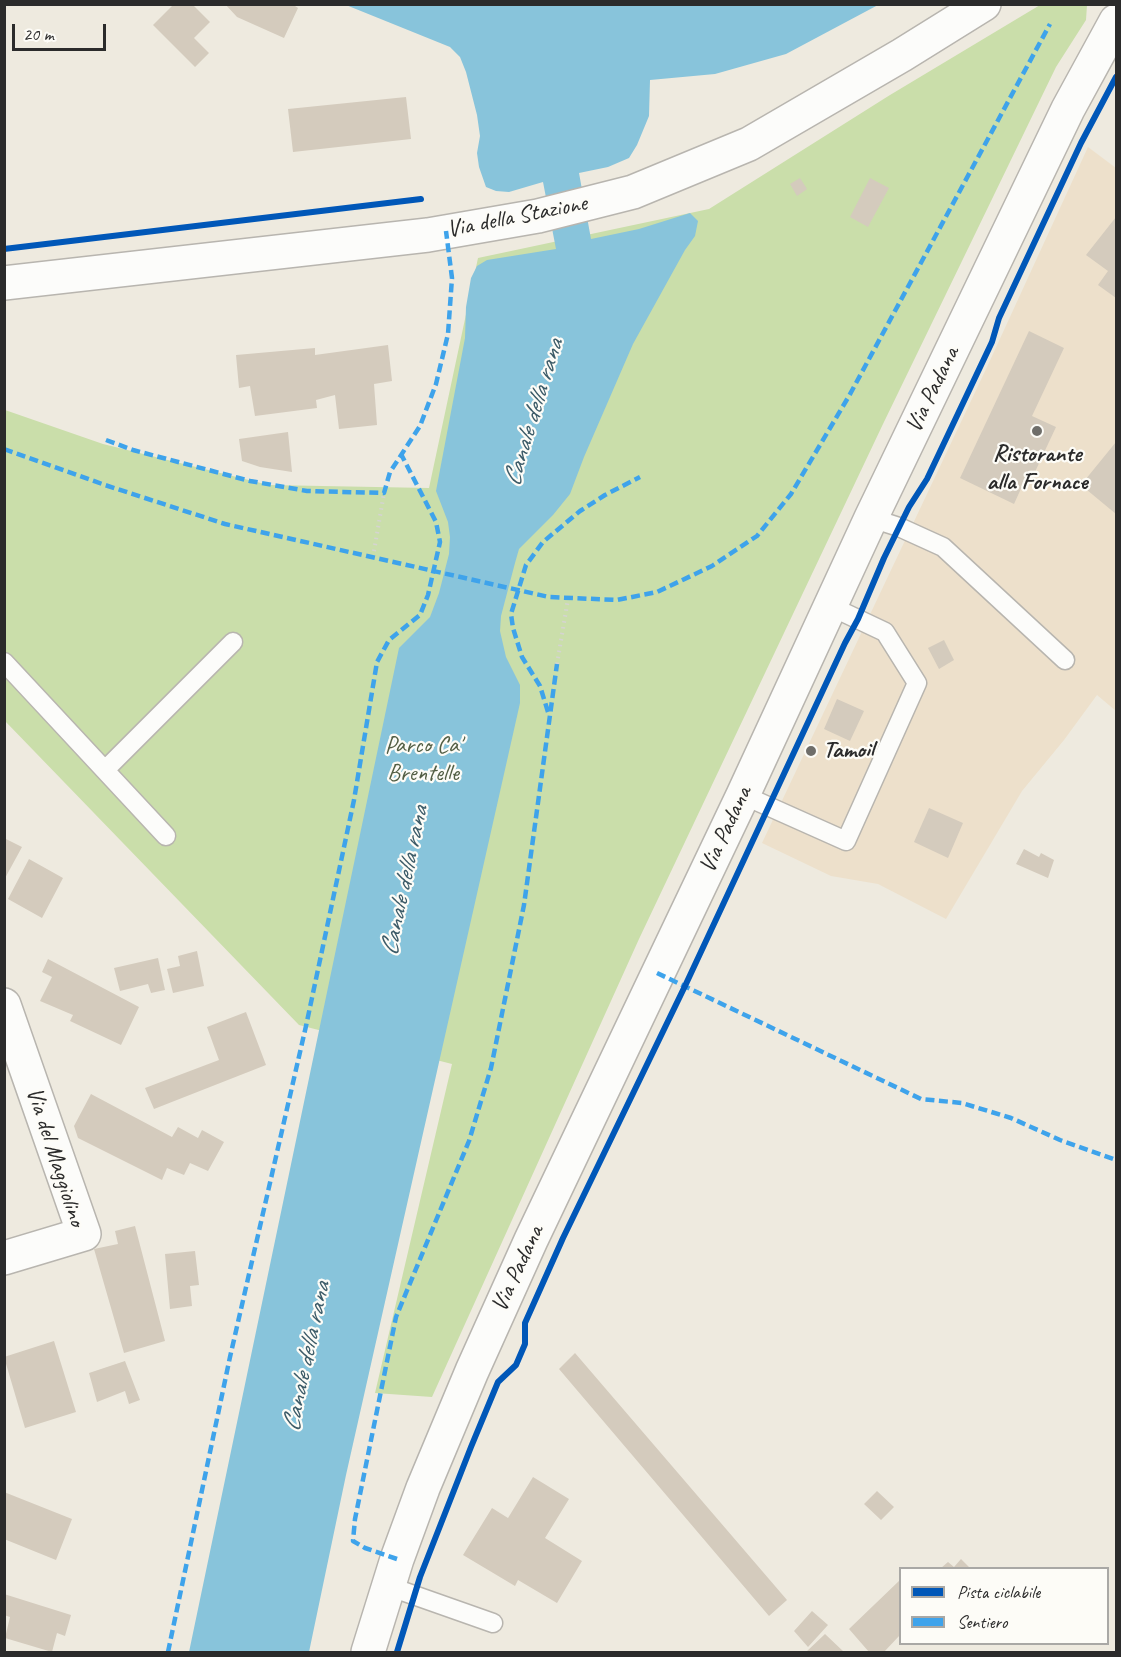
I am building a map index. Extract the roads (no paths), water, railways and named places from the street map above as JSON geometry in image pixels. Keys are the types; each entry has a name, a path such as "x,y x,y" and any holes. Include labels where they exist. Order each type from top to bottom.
{"main road":[{"name":"Via della Stazione","path":"4,283 428,235 538,216 633,192 749,144 903,55 984,4"},
{"name":"Via Padana","path":"368,1653 388,1586 423,1488 531,1240 871,518 1073,99 1116,21"},
{"name":"Via del Maggiolino","path":"4,1005 84,1234 4,1258"}],"lane":[{"path":"871,518 899,527 943,548 1065,660"},
{"path":"742,795 846,841 917,683 885,632 830,606"},
{"path":"105,770 233,642"},
{"path":"4,662 166,836"},
{"path":"388,1586 493,1623"}],"water":[{"name":"Canale della rana","path":"346,5 878,5 786,54 715,74 650,80 649,116 629,158 608,167 579,173 591,239 639,229 690,213 698,221 695,236 633,344 570,494 553,515 519,549 515,563 501,616 500,631 506,657 520,685 520,703 346,1475 309,1652 189,1652 399,648 430,617 449,554 448,522 436,491 465,338 466,307 471,278 477,266 487,260 556,249 543,182 509,192 486,187 477,153 480,136 477,115 460,57 450,47"}],"place":[{"name":"Ristorante alla Fornace","path":"1037,431"},
{"name":"Tamoil","path":"811,751"}],"park label":[{"name":"Parco Ca' Brentelle","path":"423,760"}]}
